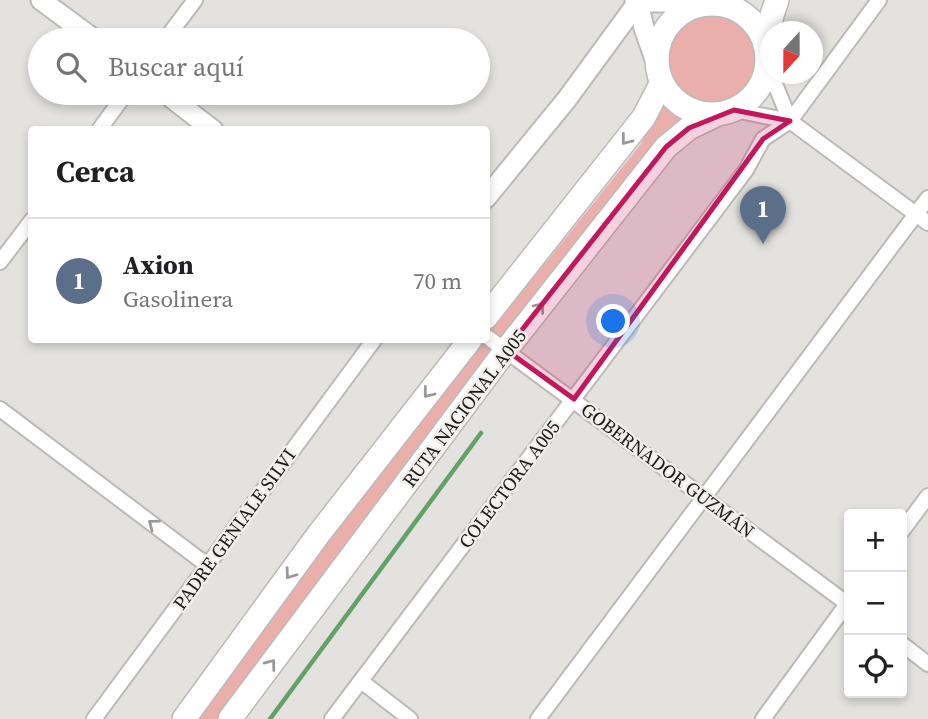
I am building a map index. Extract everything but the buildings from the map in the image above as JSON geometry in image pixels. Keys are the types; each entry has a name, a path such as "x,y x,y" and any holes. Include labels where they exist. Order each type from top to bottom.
{"highway":[{"path":"772,21 777,0"},
{"path":"760,30 748,17 732,8 711,4 679,15 666,29 658,46 659,74 671,96 684,107 699,113 725,113 750,100 762,84"},
{"name":"RUTA NACIONAL A005","path":"490,312 644,117 659,74"},
{"name":"RUTA NACIONAL A005","path":"230,719 506,350 666,147 689,128 725,113"},
{"name":"RUTA NACIONAL A005","path":"184,719 318,535 468,343"}],"main road":[{"path":"41,0 79,28"},
{"path":"637,1 711,4"},
{"path":"637,1 659,74"},
{"path":"490,193 568,99 637,1"},
{"path":"181,105 208,126"}],"street":[{"path":"174,28 195,0"},
{"name":"COLECTORA A005","path":"332,719 746,170 763,139 790,121 879,0"},
{"path":"776,84 790,121"},
{"path":"102,126 117,105"},
{"path":"725,113 790,121 922,218"},
{"path":"538,719 704,498 922,218 928,198"},
{"path":"0,262 28,225"},
{"name":"GOBERNADOR GUZMÁN","path":"490,338 844,599"},
{"name":"PADRE GENIALE SILVI","path":"94,719 372,343"},
{"path":"0,409 207,565"},
{"path":"907,524 928,496"},
{"path":"763,719 844,610"},
{"path":"907,648 928,664"},
{"path":"361,681 410,719"}],"highlighted area":[{"path":"734,110 790,121 763,139 574,399 506,350 666,147 689,128"}],"shaded area":[{"path":"712,14 729,18 743,27 752,41 756,58 752,75 743,89 729,98 712,102 695,98 681,89 672,75 668,58 672,41 681,27 695,18"},
{"path":"661,101 674,116 681,119 644,155 388,488 218,719 192,719 478,343 490,343 490,328 641,144"}],"waterway":[{"path":"270,719 481,433"}],"place":[{"name":"Axion","path":"763,244"}]}
